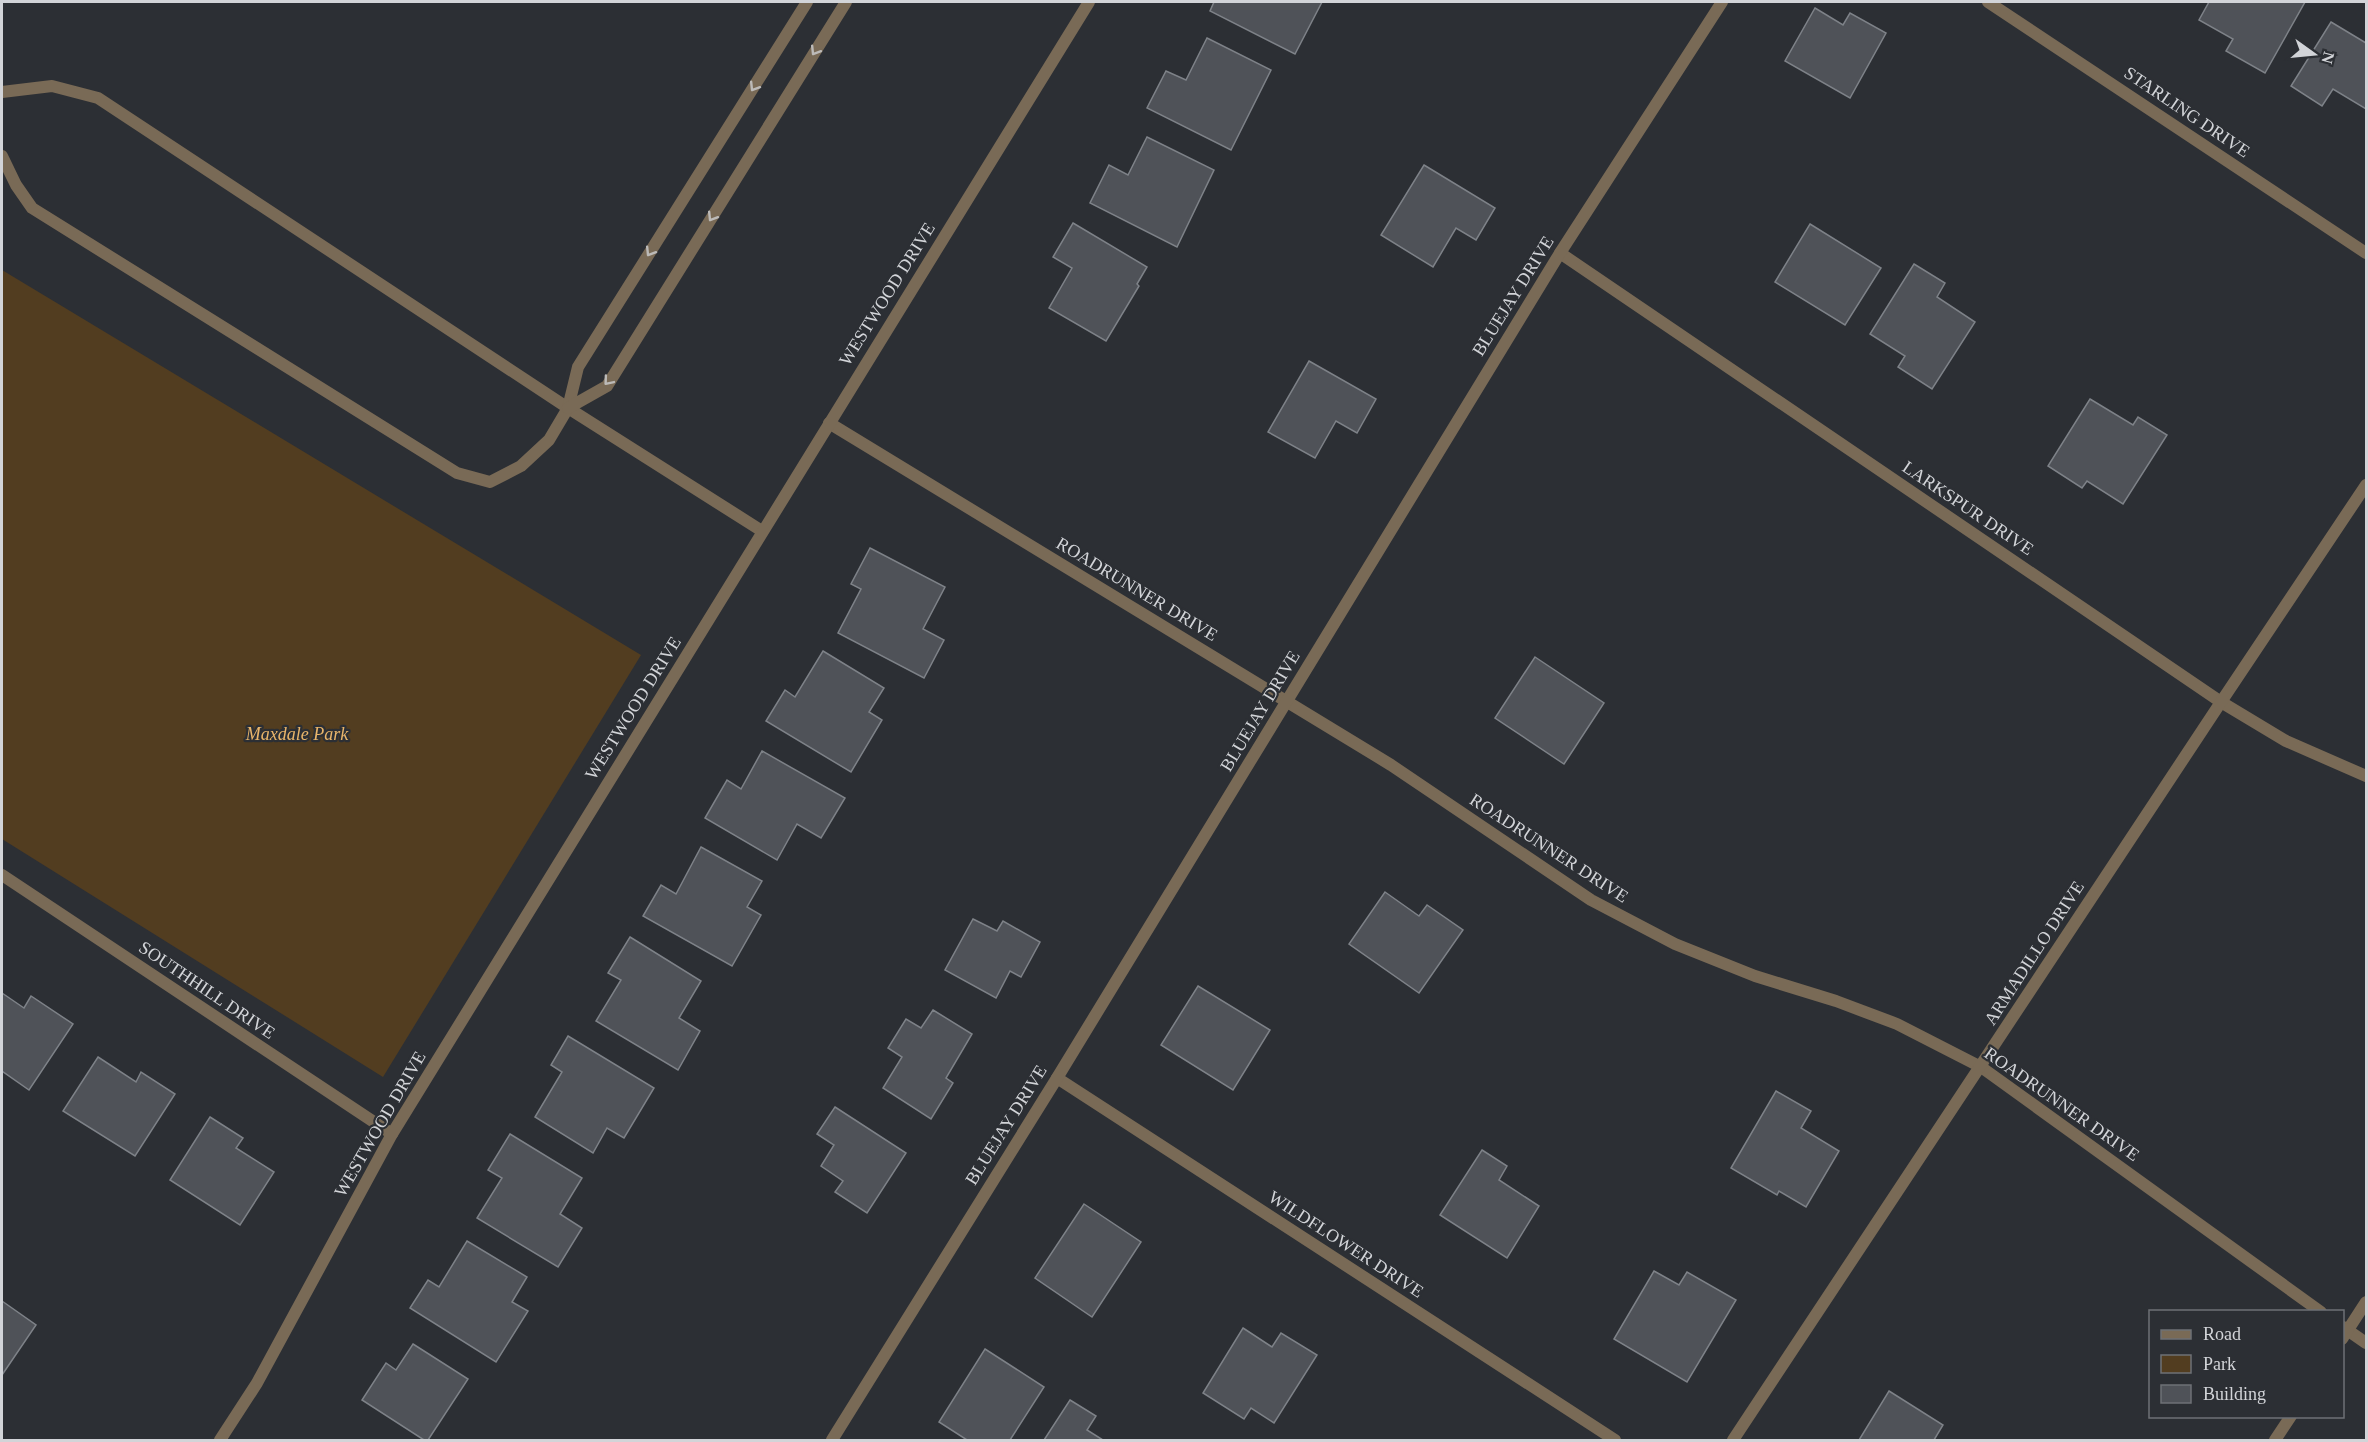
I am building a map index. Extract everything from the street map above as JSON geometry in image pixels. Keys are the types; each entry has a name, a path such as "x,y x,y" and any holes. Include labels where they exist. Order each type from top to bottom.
{"street":[{"path":"2,156 16,185 32,208 457,472 490,482 521,466 549,440 568,408 578,367 807,2"},
{"path":"568,408 607,386 846,2"},
{"name":"WESTWOOD DRIVE","path":"220,1440 257,1383 392,1134 1089,2"},
{"name":"BLUEJAY DRIVE","path":"832,1440 1560,253 1722,2"},
{"name":"STARLING DRIVE","path":"1988,2 2367,253"},
{"path":"2,92 52,87 98,98 568,408 762,531"},
{"name":"LARKSPUR DRIVE","path":"1560,253 2221,702 2286,741 2367,776"},
{"name":"ROADRUNNER DRIVE","path":"829,423 1391,765 1591,900 1675,944 1755,976 1836,1001 1897,1024 1981,1067 2321,1310"},
{"name":"ARMADILLO DRIVE","path":"1733,1440 2367,485"},
{"name":"SOUTHHILL DRIVE","path":"2,875 392,1134"},
{"name":"WILDFLOWER DRIVE","path":"1056,1078 1615,1440"},
{"path":"2367,1302 2344,1332 2367,1343"},
{"path":"2275,1440 2290,1418"}],"green space":[{"name":"Maxdale Park","path":"2,270 641,655 383,1077 2,839"}],"building":[{"path":"1214,2 1322,2 1295,54 1210,11"},
{"path":"2209,2 2305,2 2265,73 2226,51 2233,39 2199,20"},
{"path":"1815,8 1843,25 1850,13 1886,33 1850,98 1785,61"},
{"path":"2331,22 2366,43 2366,109 2333,89 2322,106 2291,86"},
{"path":"1207,38 1271,70 1231,150 1147,108 1166,71 1186,80"},
{"path":"1147,137 1214,170 1177,247 1090,203 1109,165 1128,175"},
{"path":"1424,165 1495,208 1476,240 1456,228 1433,267 1381,235"},
{"path":"1073,223 1147,267 1137,284 1139,286 1106,341 1049,308 1072,268 1053,257"},
{"path":"1810,224 1881,268 1845,325 1775,282"},
{"path":"1914,264 1945,283 1937,297 1975,322 1932,389 1898,367 1905,356 1870,334"},
{"path":"1309,361 1376,399 1357,433 1336,421 1315,458 1268,432"},
{"path":"2090,399 2133,425 2138,417 2167,435 2123,504 2087,481 2082,488 2048,466"},
{"path":"870,548 945,587 923,629 944,640 924,678 838,633 861,589 851,584"},
{"path":"823,651 884,688 869,712 882,720 851,772 766,721 785,690 795,697"},
{"path":"1535,657 1604,703 1564,764 1495,718"},
{"path":"762,751 845,798 821,838 797,824 777,860 705,818 727,780 741,789"},
{"path":"701,847 762,881 747,907 761,915 732,966 643,916 661,885 676,894"},
{"path":"1385,892 1419,916 1427,905 1463,930 1419,993 1349,944"},
{"path":"973,919 997,931 1003,921 1040,942 1021,977 1010,971 996,998 945,970"},
{"path":"630,937 701,981 679,1018 700,1031 678,1070 596,1021 621,980 608,973"},
{"path":"1198,986 1270,1030 1233,1090 1161,1045"},
{"path":"2,993 24,1008 31,996 73,1024 29,1090 2,1071"},
{"path":"933,1010 972,1034 946,1078 953,1083 931,1119 883,1088 902,1057 888,1048 906,1019 921,1028"},
{"path":"568,1036 654,1088 624,1138 607,1128 593,1153 535,1117 562,1072 551,1065"},
{"path":"98,1057 136,1082 141,1072 175,1094 135,1156 63,1111"},
{"path":"1776,1091 1811,1111 1801,1128 1839,1151 1806,1207 1779,1191 1777,1195 1731,1168"},
{"path":"835,1107 906,1153 867,1213 835,1192 843,1181 821,1166 834,1145 817,1134"},
{"path":"210,1117 243,1138 236,1148 274,1172 240,1225 170,1180"},
{"path":"510,1134 582,1178 560,1214 582,1228 558,1267 477,1218 502,1178 488,1170"},
{"path":"1482,1150 1507,1166 1499,1180 1539,1206 1507,1258 1440,1215"},
{"path":"1084,1204 1141,1242 1092,1317 1035,1278"},
{"path":"467,1241 527,1277 512,1302 528,1311 496,1362 410,1308 428,1280 439,1287"},
{"path":"1654,1271 1679,1285 1687,1272 1736,1300 1687,1382 1614,1339"},
{"path":"2,1301 36,1325 2,1375"},
{"path":"1243,1328 1272,1347 1281,1333 1317,1355 1274,1423 1251,1408 1244,1419 1203,1393"},
{"path":"413,1344 468,1379 428,1440 424,1440 362,1400 386,1363 396,1370"},
{"path":"985,1349 1044,1387 1010,1440 967,1440 939,1422"},
{"path":"1889,1391 1943,1425 1934,1440 1859,1440"},
{"path":"1070,1400 1096,1416 1087,1430 1103,1440 1044,1440"}]}
